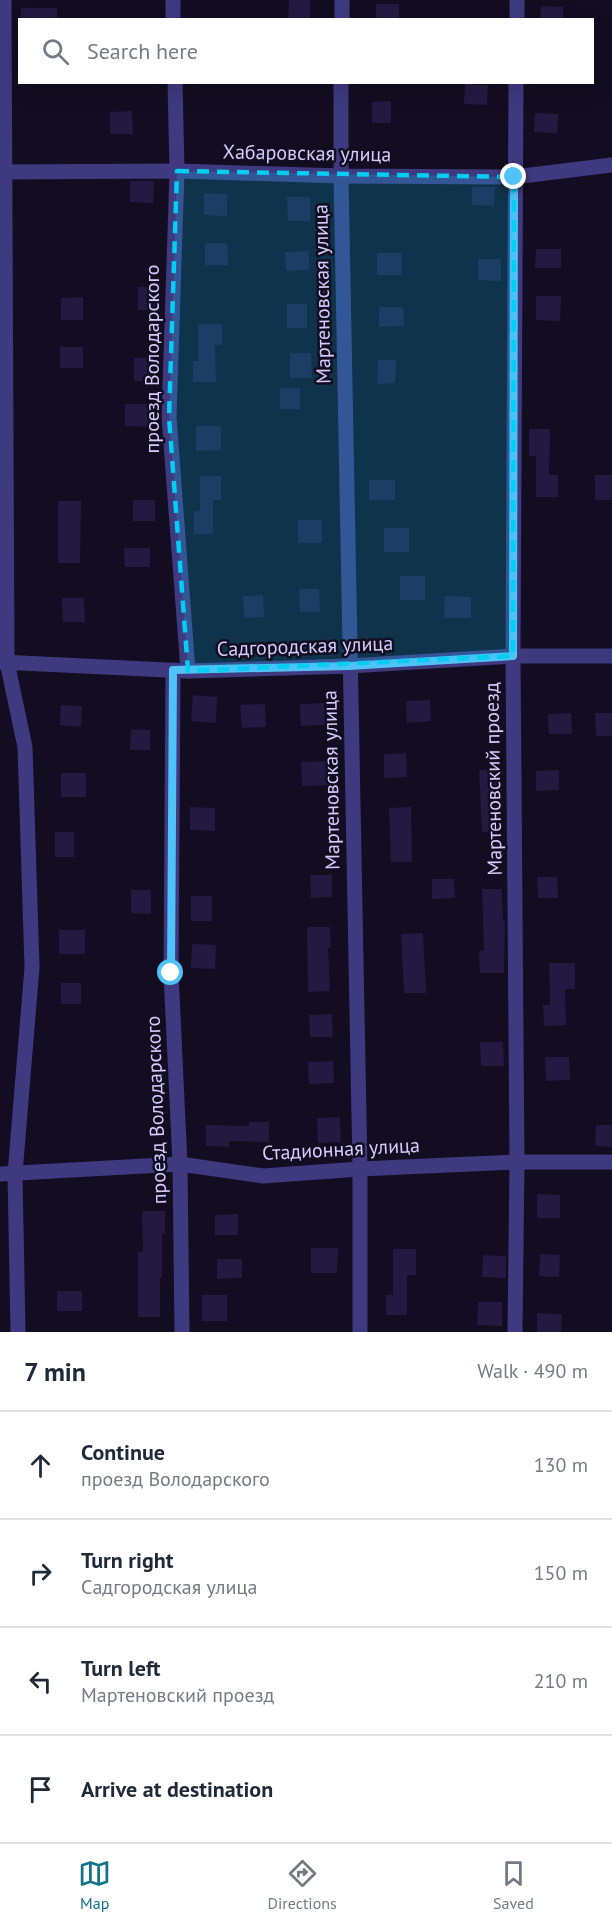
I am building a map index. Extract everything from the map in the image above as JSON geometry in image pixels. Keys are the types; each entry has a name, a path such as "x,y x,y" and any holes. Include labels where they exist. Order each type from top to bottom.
{"street":[{"path":"4,0 3,662 25,747 32,967 7,1174 18,1332"},
{"path":"173,0 173,18"},
{"path":"342,0 342,18"},
{"path":"517,0 517,18"},
{"name":"проезд Володарского","path":"175,84 177,171 169,417 180,671 171,973 180,1164 183,1332"},
{"name":"Мартеновская улица","path":"341,84 349,666 360,1169 360,1332"},
{"name":"Мартеновский проезд","path":"515,1332 517,1162 513,656 516,84"},
{"name":"Хабаровская улица","path":"2,172 177,171 341,176 514,177 612,165"},
{"name":"Садгородская улица","path":"3,662 180,671 349,666 513,656 612,656"},
{"name":"Стадионная улица","path":"7,1174 180,1164 263,1176 517,1162 612,1162"}],"highlighted area":[{"path":"177,171 514,177 513,656 188,671 169,417"}],"building":[{"path":"289,0 310,0 310,18 288,18"},
{"path":"376,4 399,4 399,18 376,18"},
{"path":"541,6 563,7 563,18 540,18"},
{"path":"21,8 57,8 57,18 21,18"},
{"path":"465,84 488,85 487,105 464,104"},
{"path":"391,101 391,123 372,123 372,102"},
{"path":"132,111 133,134 110,134 110,112"},
{"path":"535,113 558,114 557,133 534,132"},
{"path":"130,181 154,181 153,203 130,202"},
{"path":"472,187 495,187 494,206 472,205"},
{"path":"204,193 227,194 227,216 204,215"},
{"path":"287,197 310,197 310,221 288,221"},
{"path":"205,243 227,243 228,265 205,265"},
{"path":"536,249 561,249 561,268 535,268"},
{"path":"309,251 309,270 286,271 285,252"},
{"path":"377,253 402,253 402,275 377,275"},
{"path":"478,259 501,259 501,281 478,280"},
{"path":"138,287 159,287 159,310 138,310"},
{"path":"536,296 561,296 560,321 536,320"},
{"path":"83,297 83,320 61,320 61,298"},
{"path":"287,304 307,304 307,328 287,328"},
{"path":"379,307 403,307 404,326 379,327"},
{"path":"198,324 222,324 222,345 215,345 216,382 193,382 193,361 198,361"},
{"path":"60,347 83,347 83,368 60,368"},
{"path":"290,353 311,353 312,378 290,378"},
{"path":"134,358 155,358 155,381 134,381"},
{"path":"378,360 396,360 395,383 377,384"},
{"path":"280,388 300,388 300,409 280,409"},
{"path":"125,404 149,404 149,427 125,426"},
{"path":"196,426 221,426 221,450 196,451"},
{"path":"529,429 550,429 549,475 558,475 558,497 536,497 536,456 529,456"},
{"path":"595,475 612,475 612,500 595,500"},
{"path":"200,476 221,476 221,500 213,500 213,534 194,534 194,511 200,511"},
{"path":"369,480 395,480 395,500 369,500"},
{"path":"133,500 155,500 155,521 133,521"},
{"path":"58,501 81,501 80,563 58,563"},
{"path":"298,520 322,520 322,543 298,543"},
{"path":"384,528 409,528 409,552 384,552"},
{"path":"124,548 150,548 150,567 125,567"},
{"path":"400,576 425,576 425,600 400,600"},
{"path":"299,589 319,589 320,612 300,612"},
{"path":"263,595 264,617 244,618 243,596"},
{"path":"445,596 471,597 471,618 444,618"},
{"path":"62,598 84,598 85,622 63,622"},
{"path":"193,695 217,697 216,723 191,721"},
{"path":"430,700 431,721 407,723 406,701"},
{"path":"324,703 325,725 301,726 300,704"},
{"path":"265,704 266,727 242,728 240,705"},
{"path":"61,705 82,706 81,727 60,725"},
{"path":"571,713 572,734 549,734 548,714"},
{"path":"595,713 612,713 612,736 596,736"},
{"path":"131,729 150,730 150,750 130,750"},
{"path":"406,753 407,777 384,778 384,754"},
{"path":"327,761 328,785 302,786 301,762"},
{"path":"502,769 502,832 482,832 479,770"},
{"path":"559,770 559,790 536,791 536,771"},
{"path":"61,773 86,773 86,797 61,797"},
{"path":"190,807 215,808 215,831 190,830"},
{"path":"411,807 412,862 391,862 389,808"},
{"path":"55,832 74,832 74,857 55,857"},
{"path":"310,875 332,875 332,897 311,898"},
{"path":"537,877 557,877 558,898 538,898"},
{"path":"432,879 454,879 455,898 432,899"},
{"path":"482,889 502,889 503,921 505,921 504,973 480,973 479,951 484,951"},
{"path":"131,890 151,890 151,914 131,913"},
{"path":"191,896 212,896 212,921 191,921"},
{"path":"307,927 330,927 331,947 328,948 330,991 308,992"},
{"path":"59,930 85,930 85,954 59,954"},
{"path":"423,933 426,993 404,993 401,934"},
{"path":"192,944 216,945 215,969 191,968"},
{"path":"549,963 575,963 575,989 565,989 566,1025 544,1026 543,1005 550,1005"},
{"path":"61,983 81,983 81,1004 61,1004"},
{"path":"332,1014 333,1037 310,1037 309,1015"},
{"path":"480,1042 503,1042 504,1066 481,1066"},
{"path":"545,1057 569,1057 570,1080 546,1081"},
{"path":"333,1061 334,1083 309,1084 308,1062"},
{"path":"340,1117 341,1142 318,1143 317,1118"},
{"path":"249,1122 269,1122 269,1142 229,1141 229,1147 206,1146 206,1125 249,1126"},
{"path":"596,1125 612,1125 612,1147 595,1146"},
{"path":"537,1194 560,1195 560,1218 537,1218"},
{"path":"142,1211 165,1211 165,1234 162,1234 160,1317 138,1317 138,1252 143,1252"},
{"path":"238,1214 238,1235 215,1235 215,1215"},
{"path":"311,1248 338,1248 337,1273 311,1273"},
{"path":"393,1249 416,1249 416,1275 407,1275 407,1315 386,1315 386,1295 393,1295"},
{"path":"540,1254 560,1255 559,1277 539,1276"},
{"path":"483,1255 506,1256 506,1278 482,1277"},
{"path":"217,1259 242,1259 242,1278 217,1279"},
{"path":"57,1291 82,1291 82,1311 57,1311"},
{"path":"202,1295 227,1295 227,1321 202,1321"},
{"path":"478,1302 502,1302 502,1326 477,1325"},
{"path":"537,1313 562,1314 561,1332 537,1332"}],"route":[{"path":"171,973 173,670 349,666 513,656 514,177"}]}
